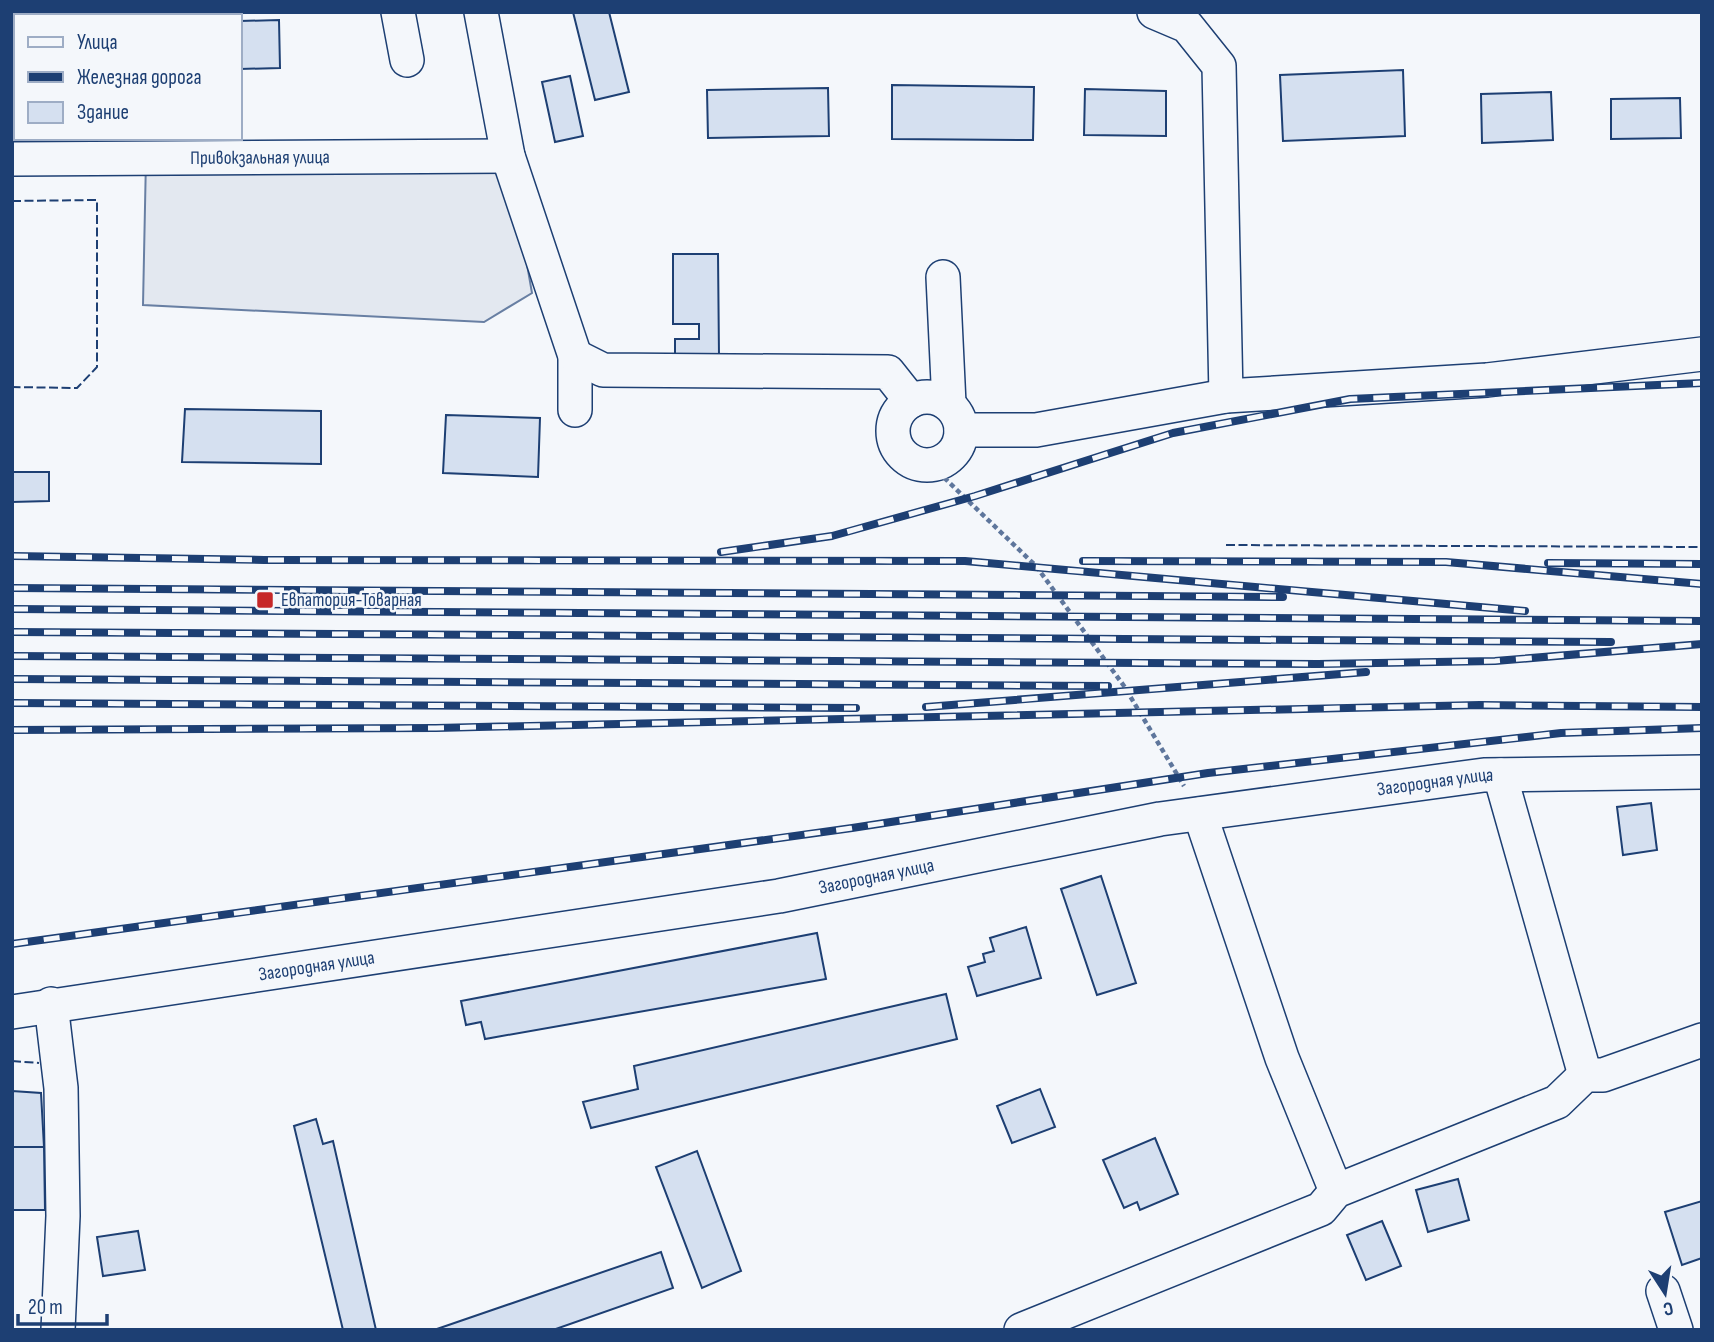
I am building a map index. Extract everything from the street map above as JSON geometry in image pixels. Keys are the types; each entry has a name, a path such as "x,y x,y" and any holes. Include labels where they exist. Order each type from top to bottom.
{"street":[{"path":"398,12 407,60"},
{"path":"481,12 508,156 575,356 575,410"},
{"path":"1154,12 1187,26 1219,66 1226,396"},
{"name":"Привокзальная улица","path":"12,159 508,156"},
{"path":"943,277 955,417 958,446 952,455 932,466 910,461 895,444 894,422 898,412 911,401 927,397 955,417 1036,430 1226,396 1487,380 1702,354"},
{"path":"575,356 603,370 888,372 911,401"},
{"name":"Загородная улица","path":"12,1012 51,1004 779,897 1200,814 1500,775 1702,772"},
{"path":"1500,775 1585,1075"},
{"path":"1200,814 1282,1058 1336,1191"},
{"path":"51,1004 61,1088 63,1216 58,1330"},
{"path":"1021,1330 1321,1209 1336,1191 1557,1102 1585,1075 1603,1075 1702,1040"},
{"path":"1663,1291 1676,1330"}],"path":[{"path":"932,466 1036,566 1124,686 1200,814"}],"shaded area":[{"path":"508,156 532,293 484,322 143,305 146,158"}],"building":[{"path":"573,12 609,12 629,92 595,100"},
{"path":"279,20 280,68 242,69 242,21"},
{"path":"1403,70 1405,136 1283,141 1280,75"},
{"path":"570,76 583,136 555,142 542,82"},
{"path":"892,85 1034,87 1033,140 892,139"},
{"path":"828,88 829,136 708,138 707,90"},
{"path":"1085,89 1166,91 1166,136 1084,135"},
{"path":"1551,92 1553,140 1482,143 1481,94"},
{"path":"1680,98 1681,138 1611,139 1611,99"},
{"path":"673,254 718,254 719,356 675,357 675,339 699,339 699,324 673,324"},
{"path":"185,409 321,411 321,464 182,462"},
{"path":"446,415 540,418 538,477 443,473"},
{"path":"12,472 49,472 49,501 12,502"},
{"path":"1651,803 1657,850 1623,855 1617,807"},
{"path":"1101,876 1136,983 1097,995 1061,889"},
{"path":"1026,927 1041,978 977,996 968,967 985,962 983,954 994,951 990,938"},
{"path":"817,933 826,979 485,1039 481,1022 466,1025 461,1001"},
{"path":"946,994 957,1039 591,1128 583,1102 638,1089 634,1066"},
{"path":"1040,1089 1055,1127 1012,1143 997,1106"},
{"path":"12,1091 41,1093 44,1147 12,1147"},
{"path":"316,1119 323,1144 333,1141 376,1330 343,1330 294,1126"},
{"path":"1155,1138 1178,1194 1140,1210 1137,1202 1124,1208 1103,1160"},
{"path":"12,1147 44,1147 45,1210 12,1210"},
{"path":"697,1151 741,1271 702,1288 656,1167"},
{"path":"1458,1179 1469,1220 1428,1232 1416,1190"},
{"path":"1702,1201 1702,1258 1682,1265 1665,1212"},
{"path":"1382,1221 1401,1266 1366,1280 1347,1235"},
{"path":"138,1231 145,1270 103,1276 97,1237"},
{"path":"661,1252 673,1288 553,1330 434,1330"}],"railway":[{"path":"721,552 832,536 975,496 1173,433 1350,399 1702,383"},
{"path":"12,556 264,560 965,561 1525,611"},
{"path":"1083,561 1446,562 1702,584"},
{"path":"1548,563 1702,564"},
{"path":"12,588 1283,597"},
{"path":"12,609 1702,621"},
{"path":"12,632 1611,642"},
{"path":"12,656 1318,664 1495,661 1702,644"},
{"path":"926,707 1366,672"},
{"path":"12,679 1108,686"},
{"path":"12,703 856,708"},
{"path":"12,730 436,728 1480,705 1702,707"},
{"path":"12,944 852,828 1208,773 1561,733 1702,728"}],"fence":[{"path":"12,201 97,200 97,367 77,388 12,387"},
{"path":"1226,545 1702,547"},
{"path":"12,1061 39,1063"}],"place":[{"name":"Евпатория-Товарная","path":"265,600"}]}
